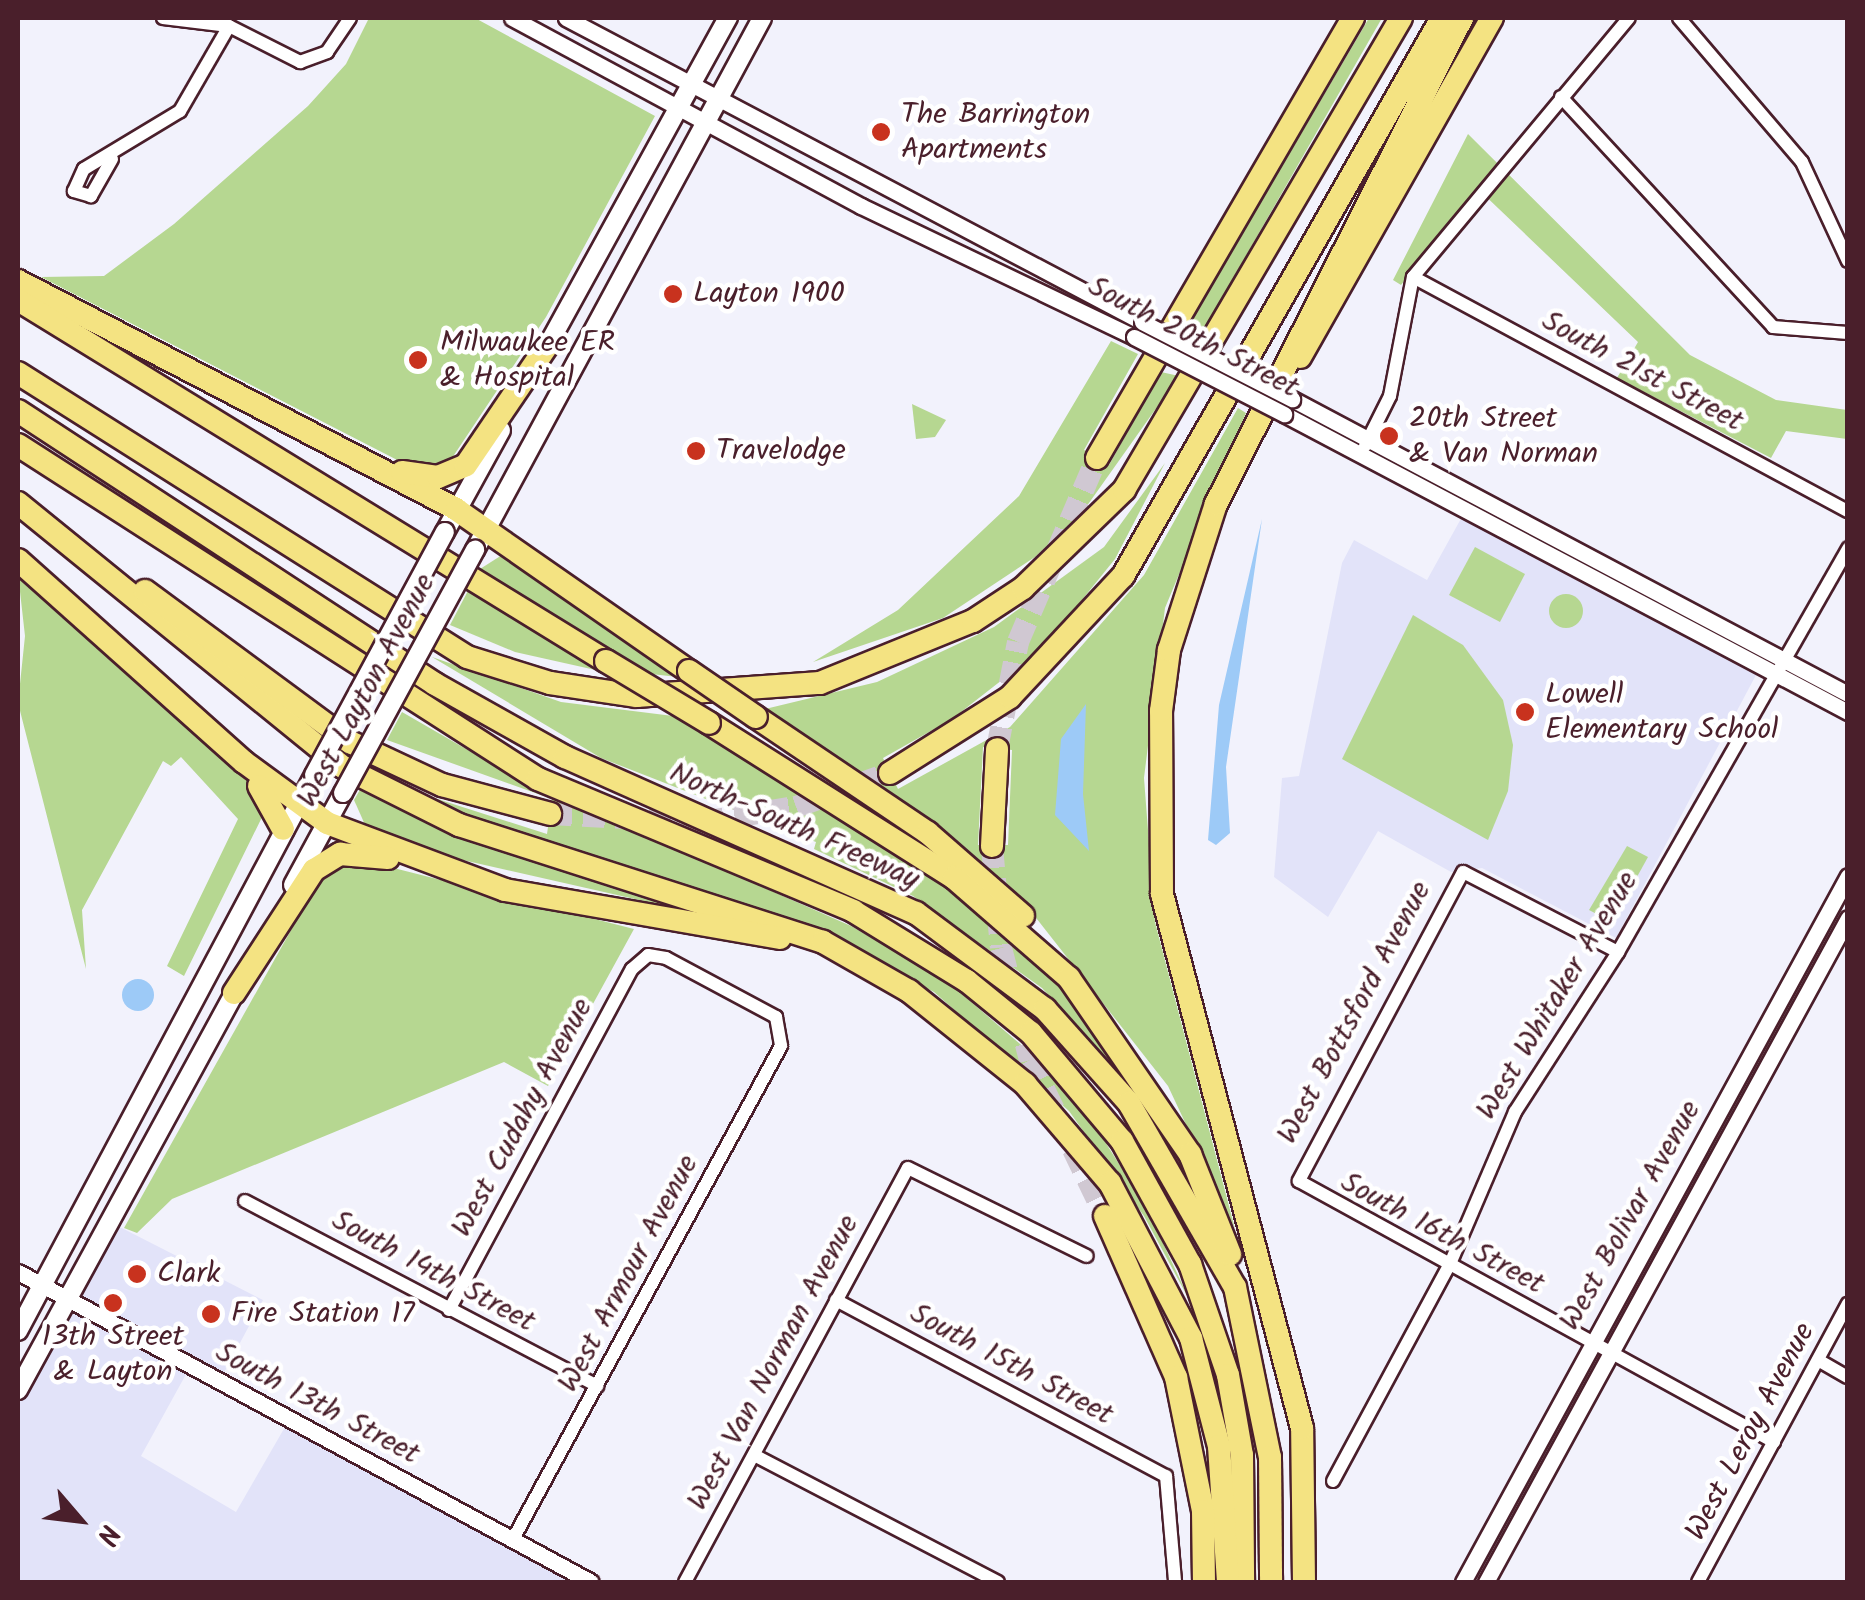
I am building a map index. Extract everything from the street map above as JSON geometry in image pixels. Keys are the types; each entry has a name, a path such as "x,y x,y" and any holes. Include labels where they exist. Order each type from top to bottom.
{"highway":[{"path":"1303,100 1301,85 1339,18"},
{"path":"1097,458 1353,18"},
{"path":"18,363 26,378 467,657 550,683 637,696 820,683 973,621 1052,563 1124,490 1169,428 1401,18"},
{"path":"890,773 1010,697 1116,586 1442,18"},
{"path":"1304,1582 1302,1428 1175,959 1158,838 1169,650 1238,457 1462,18"},
{"path":"1238,457 1492,18"},
{"path":"18,281 368,460 457,510 480,540 689,671 968,863 1050,944 1069,978 1190,1154 1235,1287"},
{"path":"18,300 709,723 954,878 1069,978"},
{"path":"368,460 420,477 466,465 547,346"},
{"name":"North-South Freeway","path":"18,410 496,719 872,890 986,960 1073,1037 1130,1103 1235,1287 1270,1457 1271,1582"},
{"name":"North-South Freeway","path":"18,445 538,779 853,912 952,970 1031,1034 1122,1142 1190,1264 1228,1375 1242,1455 1243,1582"},
{"path":"18,499 350,742 442,785 550,814"},
{"path":"18,499 277,719 367,780 459,824 808,935 934,1010 1073,1134 1142,1232 1206,1392 1225,1495 1228,1582"},
{"path":"18,560 244,762 296,805 327,824 434,868 505,890 784,939 934,1010"},
{"path":"992,846 998,748"},
{"path":"244,762 284,829"},
{"path":"234,993 328,860 353,852 434,868"},
{"path":"1105,1216 1176,1377 1202,1511 1204,1582"}],"main road":[{"name":"West Layton Avenue","path":"18,1330 296,805 728,18"},
{"name":"West Layton Avenue","path":"18,1390 762,18"}],"street":[{"path":"164,18 229,26 300,62 327,52 350,18"},
{"name":"South 20th Street","path":"512,18 678,108 1055,299 1138,330"},
{"name":"South 20th Street","path":"566,18 1064,282 1138,330 1365,445 1782,668 1848,712"},
{"path":"1365,445 1394,384 1413,278 1629,18"},
{"path":"1679,18 1802,162 1848,260"},
{"path":"112,159 180,111 229,26"},
{"path":"1561,97 1762,318 1801,336 1848,333"},
{"name":"South 21st Street","path":"1413,278 1848,510"},
{"path":"1055,299 1064,282"},
{"name":"West Whitaker Avenue","path":"1333,1482 1448,1266 1514,1112 1618,952 1848,548"},
{"name":"South 20th Street","path":"1782,668 1848,694"},
{"name":"West Bottsford Avenue","path":"1299,1181 1463,872 1618,952"},
{"name":"West Bolivar Avenue","path":"1468,1581 1848,876"},
{"name":"West Bolivar Avenue","path":"1486,1582 1848,918"},
{"name":"West Armour Avenue","path":"512,1541 784,1029 776,1016 648,955"},
{"name":"West Cudahy Avenue","path":"449,1310 648,955"},
{"name":"West Van Norman Avenue","path":"685,1582 908,1168 1087,1256"},
{"name":"South 16th Street","path":"1299,1181 1774,1442"},
{"name":"South 14th Street","path":"245,1201 597,1386"},
{"name":"South 13th Street","path":"18,1272 591,1582"},
{"name":"South 15th Street","path":"836,1300 1162,1474 1172,1488 1175,1582"},
{"name":"West Leroy Avenue","path":"1698,1582 1848,1304"},
{"path":"1818,1360 1848,1377"},
{"path":"754,1455 998,1582"}],"shaded area":[{"name":"Lowell Elementary School","path":"1463,515 1756,675 1616,938 1482,868 1451,872 1378,831 1328,917 1274,877 1282,778 1299,776 1342,563 1354,540 1427,580"},
{"path":"108,1221 263,1300 219,1382 190,1367 141,1456 236,1512 289,1420 591,1582 18,1582 18,1390"}],"green space":[{"path":"369,18 475,18 655,116 546,317 444,470 405,464 41,277 104,276 174,224 308,106 346,64"},
{"path":"1369,18 1382,18 1199,338 1185,331"},
{"path":"1468,134 1690,355 1776,400 1847,410 1847,439 1786,431 1771,458 1617,378 1638,342 1477,188 1401,285 1393,280"},
{"path":"1111,341 1138,354 1084,450 1109,465 1161,372 1179,376 1084,510 1035,557 943,618 813,662 898,610 1019,496"},
{"path":"912,404 946,420 935,437 916,439"},
{"path":"1238,408 1246,413 1165,608 1144,778 1155,922 1235,1229 1168,1086 1033,914 757,711 877,682 994,627 1104,547 1165,463 1115,559 1043,648 952,719 883,758 898,789 1010,727 1144,575","holes":["983,747 1012,750 1008,845 978,845"]},
{"path":"1475,547 1525,574 1500,622 1449,595"},
{"path":"502,555 678,677 651,674 480,569"},
{"path":"18,574 245,778 266,809 184,976 167,966 238,819 181,757 171,766 163,761 82,910 86,969 18,703 25,636"},
{"path":"470,587 600,671 515,652 450,625"},
{"path":"1566,594 1578,599 1583,611 1578,623 1566,628 1554,623 1549,611 1554,599"},
{"path":"1413,615 1463,645 1503,700 1513,745 1508,791 1488,840 1342,759"},
{"path":"432,657 561,702 673,716 842,818 951,886 1059,984 1136,1090 1042,988 913,896 814,849 816,842 601,758"},
{"path":"402,712 518,779 851,926 949,983 1033,1055 1097,1129 1146,1207 1192,1305 1144,1216 1069,1111 934,992 793,919 477,822 400,787 547,834 552,799 387,740"},
{"path":"361,788 745,924 445,856 366,827 354,800"},
{"path":"1627,846 1648,857 1612,922 1589,910"},
{"path":"366,861 634,929 548,1086 504,1062 172,1199 137,1233 124,1228 327,866"}],"water":[{"path":"1262,519 1226,767 1230,833 1216,845 1208,840 1219,705"},
{"path":"1086,704 1083,794 1089,851 1055,815 1061,739"},
{"path":"138,979 149,984 154,995 149,1006 138,1011 127,1006 122,995 127,984"}],"tunnel":[{"path":"997,749 1018,642 1097,458"},
{"path":"550,814 702,822 796,807 890,773"},
{"path":"992,846 1001,948 1030,1060 1105,1216"}],"place":[{"name":"The Barrington Apartments","path":"881,132"},
{"name":"Layton 1900","path":"673,294"},
{"name":"Milwaukee ER & Hospital","path":"418,360"},
{"name":"20th Street & Van Norman","path":"1389,436"},
{"name":"Travelodge","path":"696,451"},
{"name":"Lowell Elementary School","path":"1525,712"},
{"name":"Clark","path":"137,1274"},
{"name":"13th Street & Layton","path":"113,1303"},
{"name":"Fire Station 17","path":"211,1314"}]}
